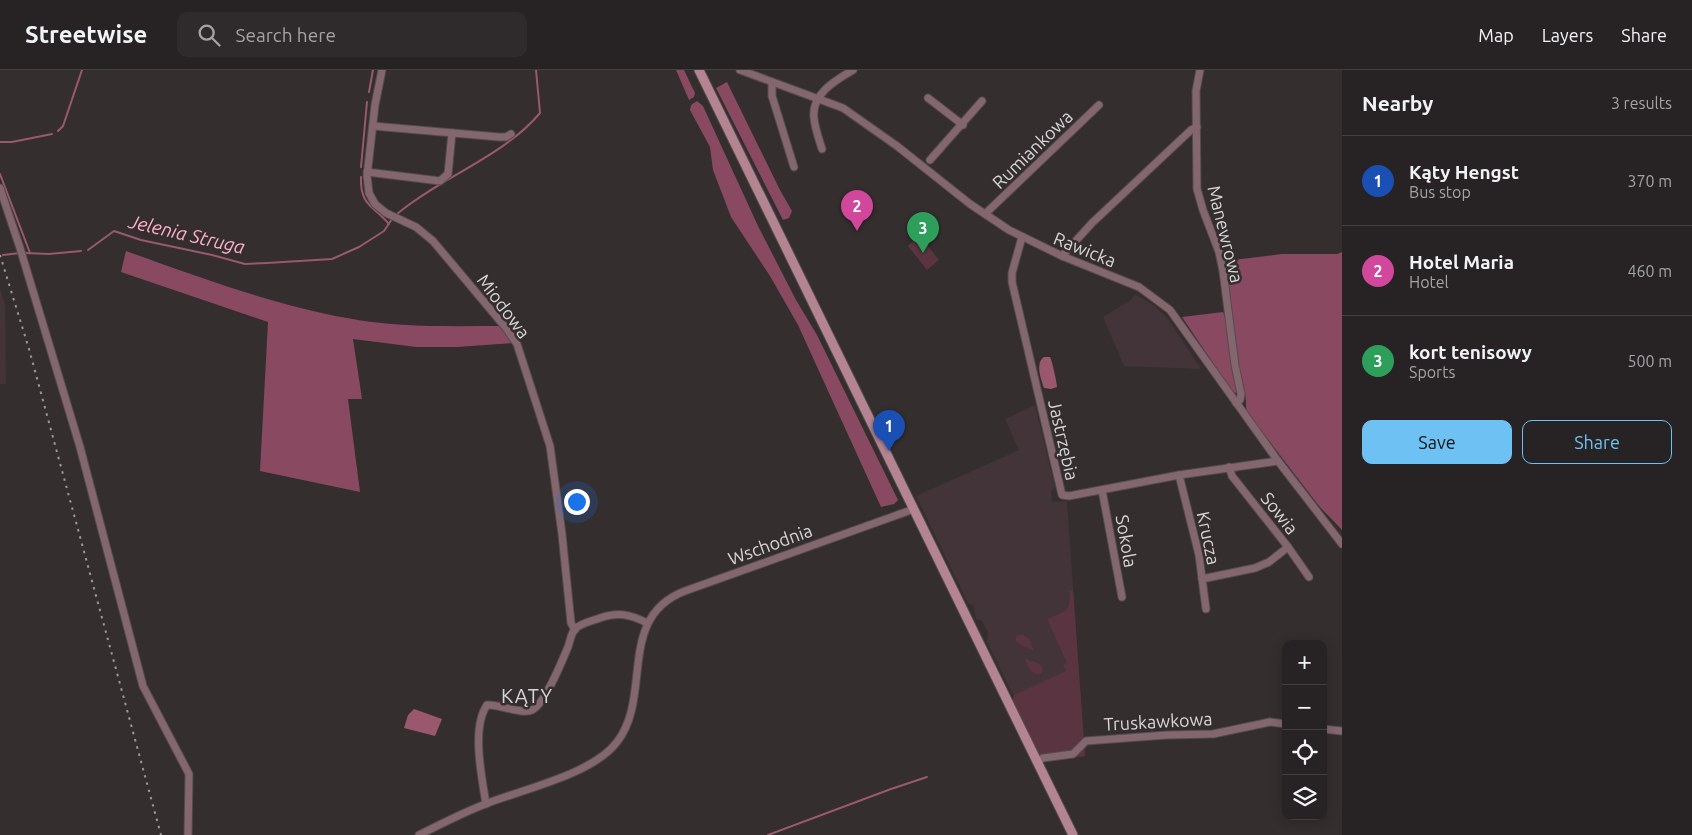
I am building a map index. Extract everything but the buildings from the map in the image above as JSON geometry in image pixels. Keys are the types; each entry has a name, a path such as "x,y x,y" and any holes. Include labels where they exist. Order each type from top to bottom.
{"main road":[{"path":"699,70 1073,835"}],"street":[{"name":"Miodowa","path":"382,70 367,172 369,193 375,204 386,213 416,228 433,241 506,328 517,344 550,446 562,534 571,623 575,630"},
{"name":"Rawicka","path":"740,70 851,112 985,214 1022,237 1062,256 1139,287 1163,303 1170,310 1278,461 1342,544"},
{"path":"822,149 814,117 818,98 833,82 854,70"},
{"name":"Manewrowa","path":"1200,70 1196,92 1197,189 1219,252 1223,271 1235,365 1241,394 1240,400 1236,403"},
{"path":"772,82 772,96 794,168"},
{"path":"928,98 963,125"},
{"path":"930,160 963,125 982,101"},
{"name":"Rumiankowa","path":"985,214 1099,105"},
{"path":"373,126 499,137 506,137 511,134"},
{"path":"1062,256 1092,223 1191,130 1197,127"},
{"path":"367,172 440,181 448,174 452,133"},
{"path":"0,188 80,447 143,686 189,774 188,835"},
{"name":"Jastrzębia","path":"1022,237 1012,273 1012,282 1062,495 1069,496 1179,475 1278,461"},
{"name":"Sowia","path":"1229,467 1232,476 1309,577"},
{"name":"Krucza","path":"1179,475 1199,555 1206,609"},
{"name":"Sokola","path":"1102,490 1122,598"},
{"name":"Wschodnia","path":"647,623 656,610 667,600 681,592 914,509"},
{"path":"1202,578 1255,568 1269,562 1288,547"},
{"path":"418,835 486,804 564,776 602,757 614,745 628,722 642,636 647,623 631,615 617,614 583,624 575,630 558,670 536,708 524,711 487,705 483,711 480,728 480,759 486,804"},
{"name":"Truskawkowa","path":"1038,762 1043,758 1073,754 1086,741 1167,735 1213,734 1270,722 1282,724"},
{"path":"1327,729 1342,731"}],"shaded area":[{"path":"676,70 684,70 695,93 694,97 689,100"},
{"path":"727,82 792,211 789,218 783,220 716,88"},
{"path":"697,101 703,106 758,226 796,300 817,335 898,500 894,504 881,507 798,325 770,276 731,217 713,170 710,147 690,110 691,105"},
{"path":"919,235 939,260 927,270 908,246"},
{"path":"126,251 235,289 291,306 366,321 405,325 502,326 514,343 457,347 416,347 353,339 362,399 348,399 360,492 260,471 268,322 121,272"},
{"path":"1342,252 1342,530 1319,506 1246,411 1246,398 1238,361 1225,261 1282,254 1337,254"},
{"path":"0,289 5,304 6,384 0,384"},
{"path":"1135,294 1155,306 1168,319 1201,369 1124,366 1103,317 1131,300"},
{"path":"1223,312 1226,319 1238,391 1234,394 1182,317"},
{"path":"1044,357 1050,357 1054,372 1057,387 1051,389 1044,388 1040,376 1039,367"},
{"path":"1035,405 1055,487 1051,492 1052,502 1067,501 1085,756 1043,756 987,642 988,632 982,621 976,619 974,606 968,603 916,496 1019,450 1005,419"},
{"path":"1073,590 1085,756 1052,760 1038,754 1012,702 1014,695 1066,671 1063,665 1067,663 1047,619 1058,615 1068,607 1070,591"},
{"path":"1022,634 1029,639 1034,651 1016,642 1016,636"},
{"path":"1024,658 1040,664 1043,669 1041,673 1032,672"},
{"path":"414,709 442,719 435,736 404,728 408,715"}],"waterway":[{"path":"58,131 63,126 82,70"},
{"path":"369,92 373,70"},
{"name":"Jelenia Struga","path":"397,214 414,201 490,155 525,128 540,113 536,70"},
{"path":"361,167 367,102"},
{"path":"0,142 12,142 52,134"},
{"path":"0,174 30,253"},
{"path":"361,177 361,187 365,200 389,224"},
{"name":"Jelenia Struga","path":"88,250 114,231 141,240 245,264 332,259 359,247 384,231 392,219"},
{"name":"Jelenia Struga","path":"25,253 49,254 81,251"},
{"name":"Jelenia Struga","path":"3,255 20,253"},
{"path":"768,835 927,777"}],"railway":[{"path":"0,255 29,349 161,835"}],"place":[{"name":"Hotel Maria","path":"857,231"},
{"name":"kort tenisowy","path":"923,253"},
{"name":"Kąty Hengst","path":"889,451"}],"district":[{"name":"KĄTY","path":"527,695"}]}
